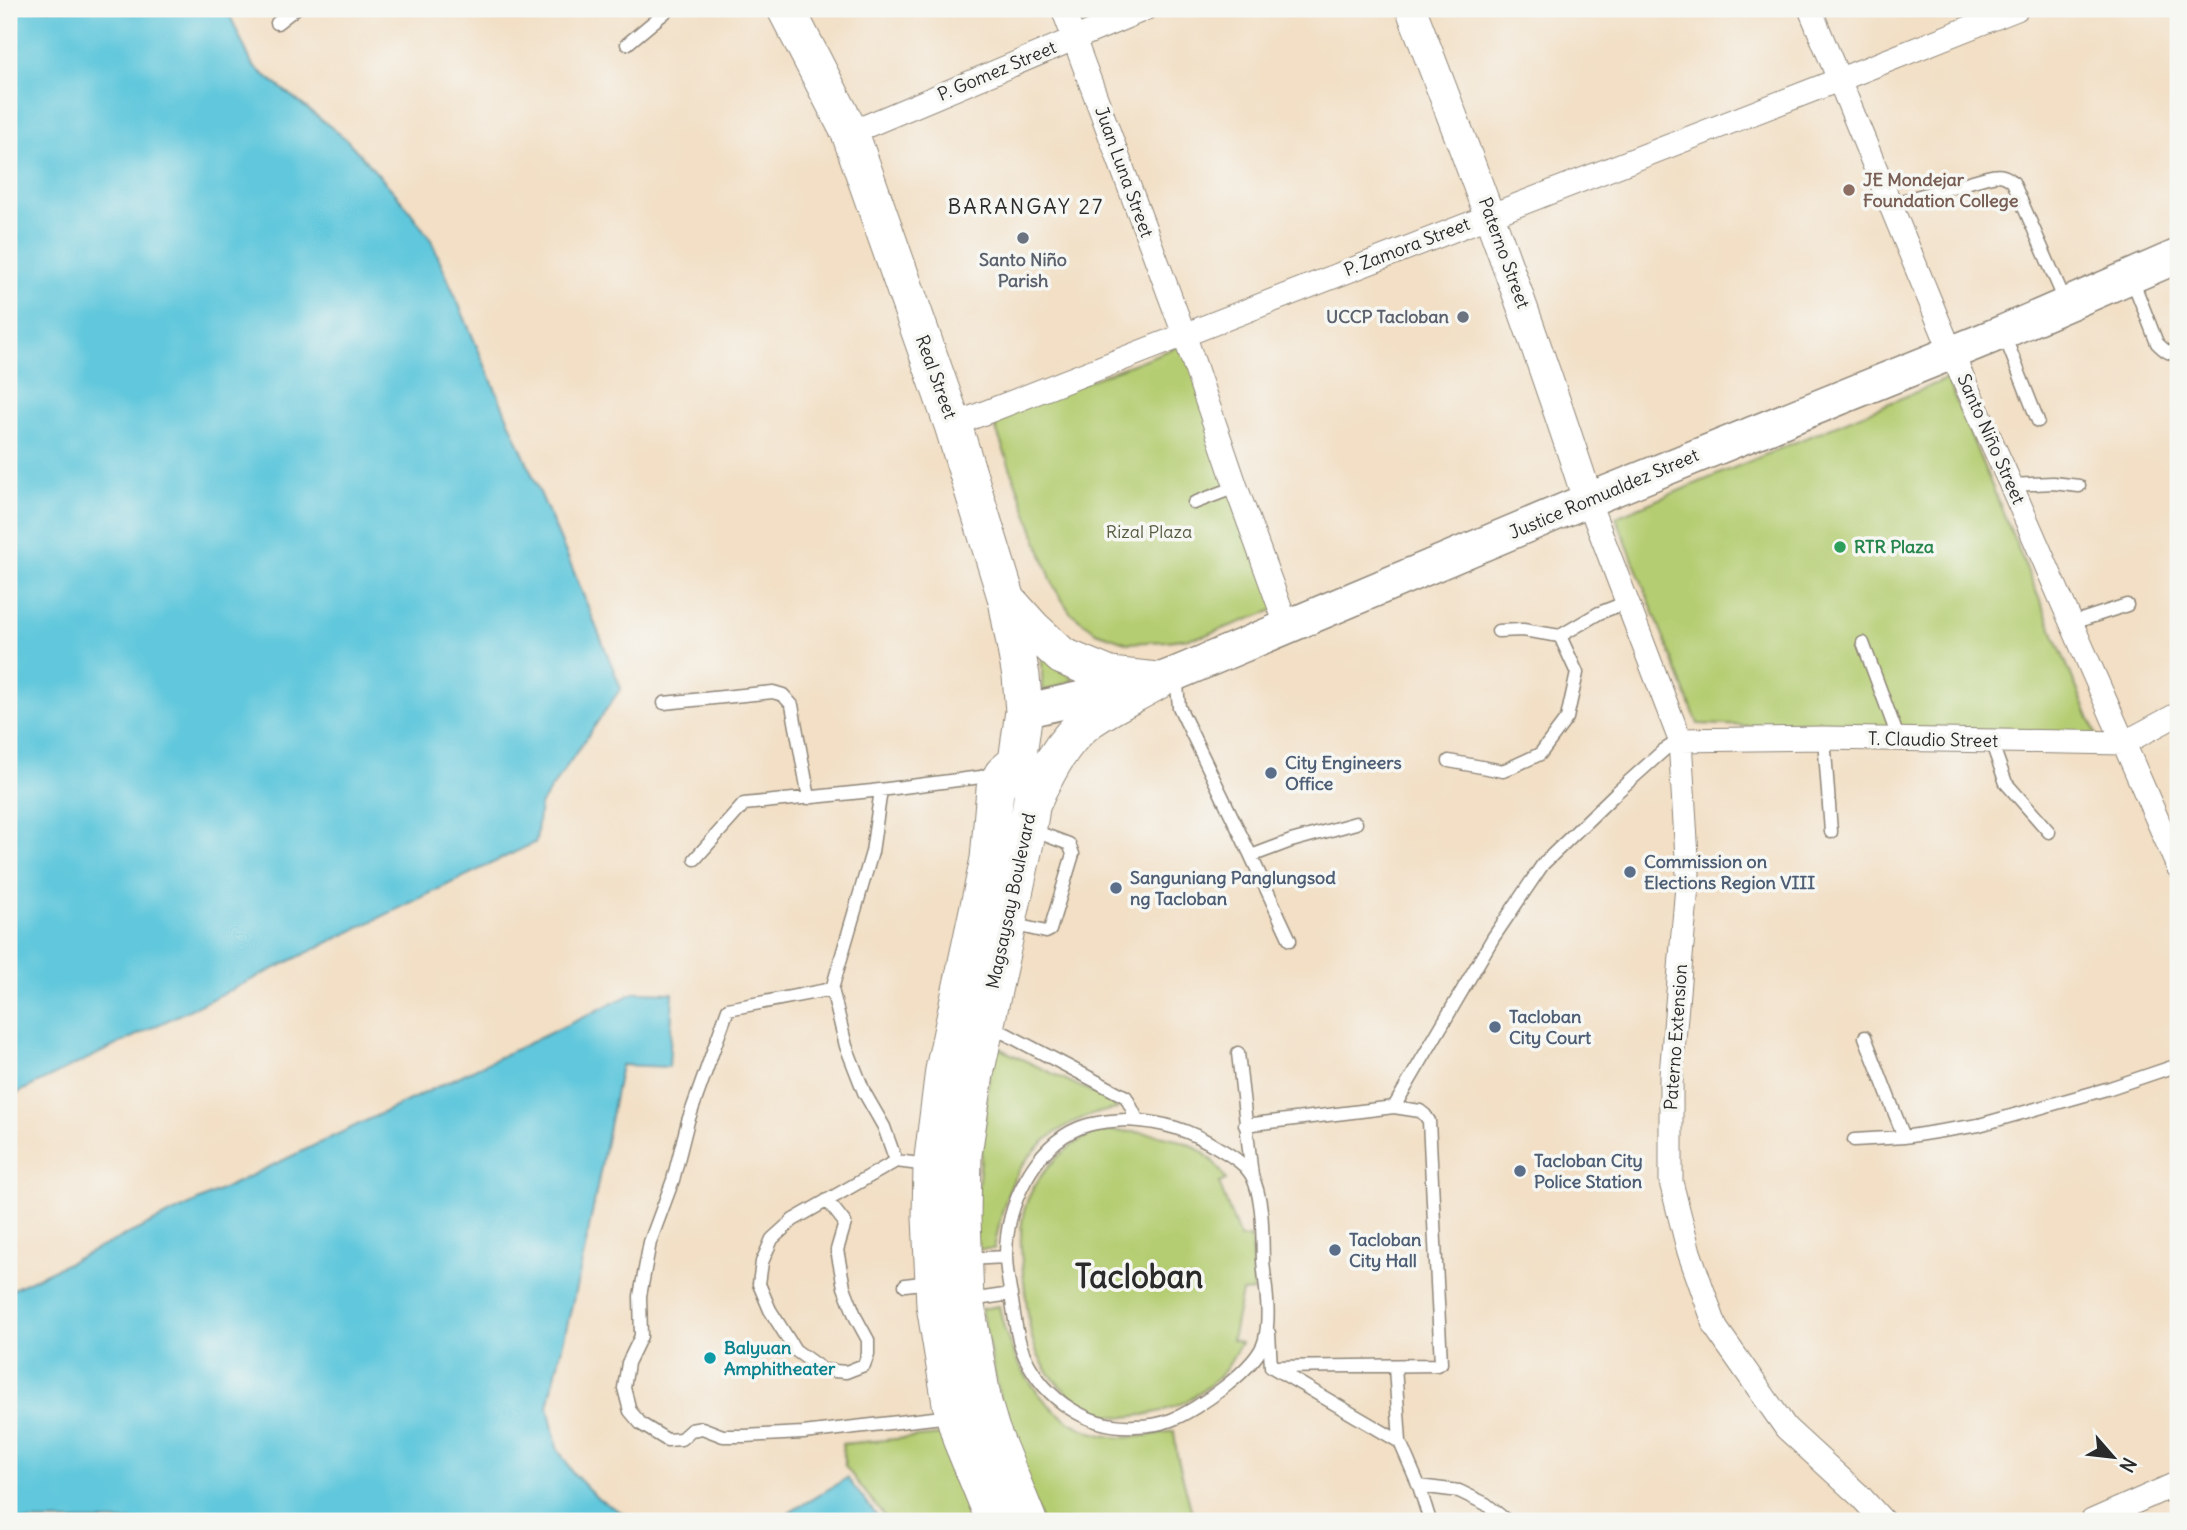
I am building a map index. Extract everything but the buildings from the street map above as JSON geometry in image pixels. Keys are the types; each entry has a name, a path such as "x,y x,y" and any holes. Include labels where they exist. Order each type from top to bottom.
{"main road":[{"name":"Real Street","path":"786,9 850,133 953,425 1007,600 1021,676 1024,711 1017,762"},
{"name":"Justice Romualdez Street","path":"1024,711 1166,678 1588,500 2003,332 2178,256"},
{"path":"1007,600 1062,656 1111,676 1166,678"},
{"path":"1029,820 1048,769 1071,737 1089,720 1166,678"},
{"name":"Magsaysay Boulevard","path":"947,1167 975,1074 985,1023 992,919 989,859 995,789 1003,774 1017,762 1031,778 1029,820 992,919 944,1070 947,1167 939,1282 954,1415 995,1521"},
{"name":"Magsaysay Boulevard","path":"939,1282 986,1416 1028,1521"}],"street":[{"name":"Juan Luna Street","path":"1063,9 1184,334 1287,627"},
{"name":"P. Gomez Street","path":"850,133 1145,9"},
{"name":"Paterno Street","path":"1411,9 1541,356 1588,500"},
{"name":"Santo Niño Street","path":"1810,9 1951,352 2178,867"},
{"name":"P. Zamora Street","path":"953,425 2017,9"},
{"name":"Paterno Extension","path":"1588,500 1680,740 1688,874 1671,1076 1671,1182 1689,1252 1716,1328 1786,1428 1860,1496 1883,1521"},
{"name":"T. Claudio Street","path":"1680,740 1824,738 2124,743 2178,715"},
{"path":"2092,1521 2178,1483"}],"lane":[{"path":"277,23 295,9"},
{"path":"627,44 669,9"},
{"path":"1891,204 1987,177 2005,175 2013,182 2066,304"},
{"path":"2130,276 2157,343 2163,350 2178,354"},
{"path":"2003,332 2038,421"},
{"path":"2011,485 2053,483 2079,486"},
{"path":"1194,503 1236,487"},
{"path":"1498,631 1523,630 1560,636 1598,613 1627,602"},
{"path":"2072,623 2127,605"},
{"path":"1450,761 1503,771 1540,754 1567,718 1577,673 1560,636"},
{"path":"1863,643 1899,740"},
{"path":"1166,678 1290,940"},
{"path":"664,703 773,692 783,695 792,705 809,798"},
{"path":"1824,738 1831,832"},
{"path":"1394,1107 1493,939 1543,864 1625,785 1664,750 1680,740"},
{"path":"1991,741 2006,783 2049,831"},
{"path":"695,859 744,804 981,777 1017,762"},
{"path":"881,790 872,852 832,989 846,1046 864,1092 884,1128 896,1161"},
{"path":"992,919 1046,932 1050,930 1073,854 1069,844 1045,835 1029,820"},
{"path":"1251,856 1356,823"},
{"path":"832,989 729,1009 688,1121 673,1180 650,1242 640,1296 641,1336 628,1363 624,1388 630,1411 640,1424 667,1440 681,1439 691,1430 702,1428 723,1436 745,1436 803,1433 954,1415"},
{"path":"985,1023 1126,1097 1138,1121"},
{"path":"1865,1037 1904,1137"},
{"path":"1238,1054 1252,1177 1259,1205 1271,1367"},
{"path":"1854,1140 1904,1137 1979,1125 2110,1088 2178,1065"},
{"path":"1245,1125 1394,1107 1420,1111 1429,1121 1441,1363 1395,1367 1271,1367"},
{"path":"1252,1177 1241,1163 1200,1137 1174,1126 1138,1121 1100,1122 1077,1128 1041,1157 1020,1189 1010,1220 1006,1257 1018,1337 1025,1356 1041,1383 1054,1397 1102,1424 1136,1426 1168,1422 1197,1406 1248,1367 1265,1342 1268,1320"},
{"path":"827,1200 845,1223 837,1250 844,1287 856,1318 869,1340 864,1365 846,1372 823,1370 795,1350 769,1311 759,1284 762,1262 772,1239 793,1220 827,1200 896,1161 947,1167"},
{"path":"939,1282 1006,1257"},
{"path":"939,1282 1011,1294"},
{"path":"1271,1367 1400,1442"},
{"path":"1395,1367 1400,1442 1419,1486 1430,1521"},
{"path":"1419,1486 1459,1491 1486,1504 1507,1521"}],"green space":[{"name":"Rizal Plaza","path":"1192,341 1293,603 1203,636 1128,643 1096,632 1070,612 1054,587 992,418"},
{"path":"1947,379 2098,739 1698,724 1616,517"},
{"path":"1042,653 1074,680 1046,691 1042,688"},
{"path":"992,1045 1111,1101 1117,1109 1081,1119 1050,1137 1036,1149 1014,1179 1001,1215 994,1249 972,1249"},
{"path":"1095,1133 1146,1133 1178,1140 1205,1154 1217,1166 1226,1180 1219,1183 1240,1238 1251,1237 1254,1291 1242,1292 1232,1340 1241,1343 1218,1378 1192,1398 1173,1407 1127,1417 1100,1413 1079,1402 1060,1386 1045,1367 1031,1333 1021,1250 1024,1211 1041,1176 1060,1155 1081,1139"},
{"path":"999,1306 1012,1350 1023,1371 1036,1391 1070,1422 1091,1432 1114,1437 1136,1437 1174,1431 1177,1455 1194,1521 1041,1521 1004,1418 981,1309"},
{"path":"949,1435 983,1521 888,1521 845,1466 842,1444"}],"water":[{"path":"9,9 227,9 253,66 346,139 403,202 431,240 569,560 621,688 540,805 536,842 9,1097"},
{"path":"636,992 673,993 669,1067 621,1065 584,1254 548,1406 557,1448 573,1473 598,1499 637,1521 9,1521 9,1291"},
{"path":"847,1478 881,1521 771,1521 782,1517"}],"place":[{"name":"JE Mondejar Foundation College","path":"1849,190"},
{"name":"Santo Niño Parish","path":"1023,238"},
{"name":"UCCP Tacloban","path":"1463,317"},
{"name":"RTR Plaza","path":"1840,547"},
{"name":"City Engineers Office","path":"1271,773"},
{"name":"Commission on Elections Region VIII","path":"1630,872"},
{"name":"Sanguniang Panglungsod ng Tacloban","path":"1116,888"},
{"name":"Tacloban City Court","path":"1495,1027"},
{"name":"Tacloban City Police Station","path":"1520,1171"},
{"name":"Tacloban City Hall","path":"1335,1250"},
{"name":"Balyuan Amphitheater","path":"710,1358"}],"district":[{"name":"BARANGAY 27","path":"1026,207"},
{"name":"Tacloban","path":"1139,1277"}]}
